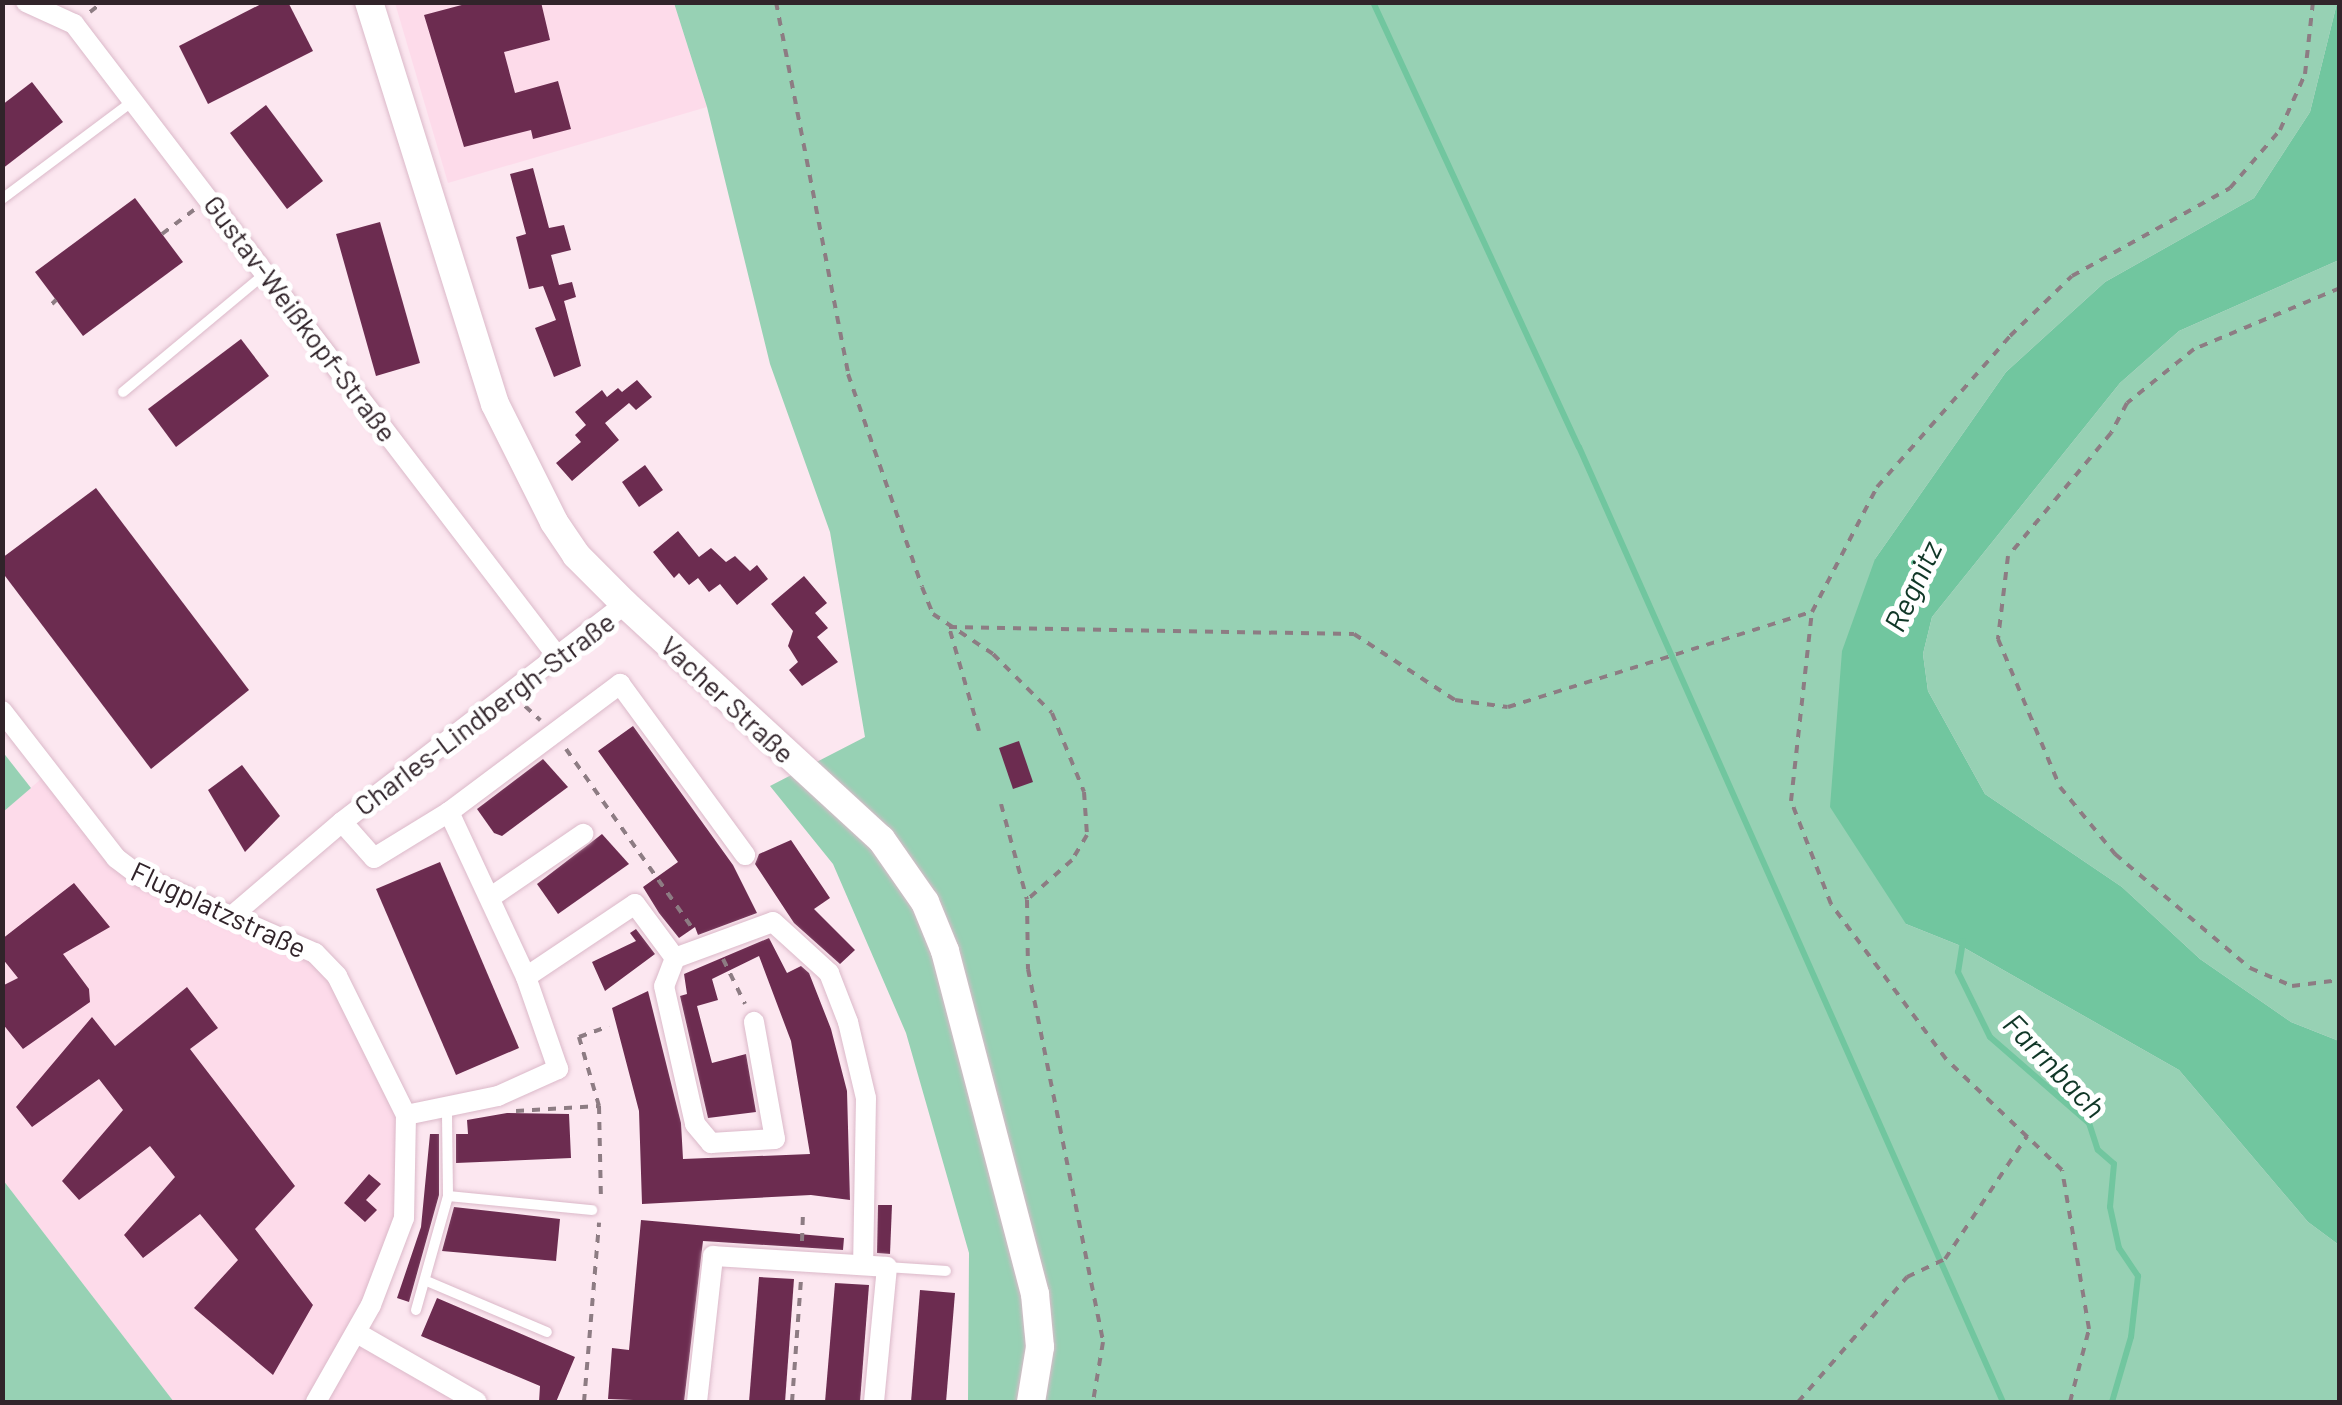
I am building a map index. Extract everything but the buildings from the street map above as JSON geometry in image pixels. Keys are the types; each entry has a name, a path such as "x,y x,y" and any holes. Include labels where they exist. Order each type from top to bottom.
{"street":[{"name":"Gustav-Weißkopf-Straße","path":"26,2 74,24 558,656"},
{"name":"Vacher Straße","path":"369,2 495,404 554,522 576,555 626,604 881,839 925,902 945,951 1035,1294 1040,1347 1031,1402"},
{"name":"Charles-Lindbergh-Straße","path":"233,916 342,822 626,604"},
{"name":"Charles-Lindbergh-Straße","path":"342,822 374,858 449,812 620,684 745,855"},
{"name":"Flugplatzstraße","path":"2,711 116,858 141,877 315,953 337,976 406,1115 404,1218 357,1333 316,1402"},
{"path":"406,1115 447,1111 558,1069 526,977 449,812"},
{"path":"491,898 582,834"},
{"path":"526,977 635,904 675,958"},
{"path":"675,958 773,922 829,973 866,1098 863,1265"},
{"path":"675,958 664,986 695,1124 712,1143 774,1139 754,1022"},
{"path":"697,1402 712,1256 887,1266 874,1402"},
{"path":"357,1333 477,1402"}],"lane":[{"path":"2,198 134,101"},
{"path":"103,124 111,134"},
{"path":"123,392 267,273"},
{"path":"416,1310 429,1282 448,1196 447,1111"},
{"path":"448,1196 592,1210"},
{"path":"887,1266 946,1271"},
{"path":"429,1282 547,1332"}],"path":[{"path":"776,2 848,374 922,588 933,614 992,654 1052,712 1084,792 1087,835 1072,860 1027,900"},
{"path":"2070,1402 2089,1328 2062,1170 1946,1059 1831,904 1791,801 1812,612 1877,487 2010,336 2072,276 2230,188 2280,130 2305,74 2314,2"},
{"path":"162,234 210,198"},
{"path":"2340,288 2194,350 2127,404 2111,432 2008,556 1998,639 2060,787 2115,854 2250,968 2292,986 2340,980"},
{"path":"949,627 1354,634 1455,700 1508,707 1812,612"},
{"path":"949,627 979,730"},
{"path":"510,692 554,732 704,950 718,948 754,1022"},
{"path":"1001,804 1027,900 1028,969 1102,1342 1093,1402"},
{"path":"599,1106 579,1036 609,1026"},
{"path":"1798,1402 1907,1277 1945,1259 2027,1136"},
{"path":"792,1402 802,1210"}],"shaded area":[{"path":"395,3 674,3 707,107 448,183"},
{"path":"674,3 2337,3 2310,112 2254,198 2105,282 2006,372 1875,559 1906,924 1961,946 2179,1070 2308,1222 2339,1245 2339,1402 968,1402 969,1253 906,1033 833,864 770,786 865,737 830,532 770,364 707,107"},
{"path":"2339,260 2339,1041 2291,1022 2200,959 2122,887 1985,794 1928,691 1923,654 1932,617 2120,383 2179,331"},
{"path":"2,751 31,788 3,812 2,812"},
{"path":"49,772 115,858 315,953 406,1115 404,1218 357,1333 476,1402 174,1402 3,1180 3,812"},
{"path":"3,1180 174,1402 3,1402"}],"water":[{"name":"Regnitz","path":"2337,3 2339,260 2179,331 2120,383 1932,617 1923,654 1928,691 1985,794 2122,887 2200,959 2291,1022 2339,1041 2339,1245 2308,1222 2179,1070 1961,946 1906,924 1830,807 1842,651 1875,559 2006,372 2105,282 2254,198 2310,112"}],"waterway":[{"path":"1373,2 1579,447 2003,1402"},
{"name":"Farrnbach","path":"1963,941 1958,972 1990,1037 2089,1123 2098,1150 2114,1164 2110,1207 2119,1248 2138,1276 2131,1337 2112,1402"}]}
